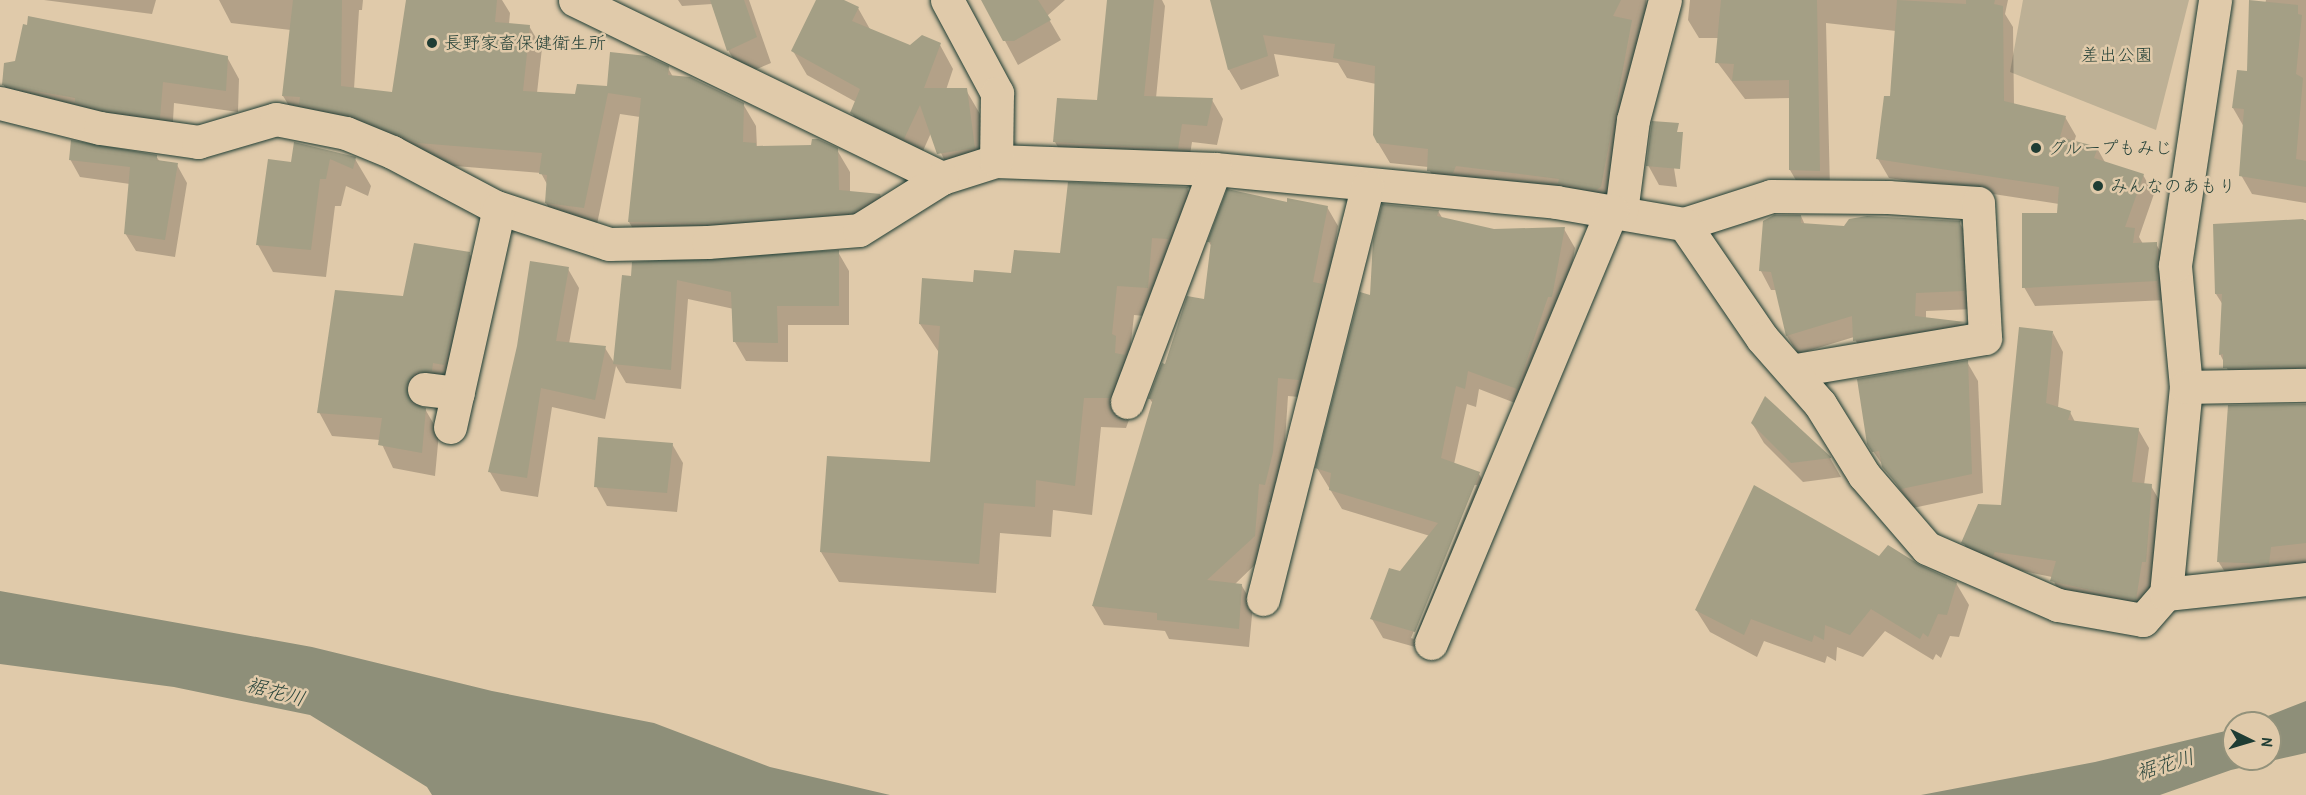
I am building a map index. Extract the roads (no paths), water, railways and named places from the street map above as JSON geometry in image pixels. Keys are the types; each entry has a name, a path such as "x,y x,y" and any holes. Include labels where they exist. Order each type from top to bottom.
{"street":[{"path":"575,0 805,115 942,178"},
{"path":"947,0 997,93 996,161"},
{"path":"1431,643 1616,211 1633,120 1665,0"},
{"path":"1684,224 1762,338 1795,370 1864,475 1927,548 2058,606 2143,620 2166,594 2186,387 2175,265 2215,0"},
{"path":"0,103 100,128 198,142 276,119 345,133 392,152 499,208 609,244 708,242 859,230 942,178 996,161 1215,169 1367,187 1616,211 1684,224 1771,196 1888,197 1978,203 1985,338 1795,370"},
{"path":"1128,402 1215,169"},
{"path":"1263,599 1367,187"},
{"path":"450,427 499,208"},
{"path":"2186,387 2306,385"},
{"path":"424,389 458,393"},
{"path":"2166,594 2306,579"}],"water":[{"name":"裾花川","path":"0,591 312,647 492,691 654,723 770,767 890,795 432,795 427,787 310,715 174,687 0,664"},
{"path":"2306,701 2306,753 2282,758 2281,711"},
{"name":"裾花川","path":"2222,732 2222,771 2228,771 2160,795 1921,795 2095,762"}],"place":[{"name":"長野家畜保健衛生所","path":"432,43"},
{"name":"グループもみじ","path":"2036,148"},
{"name":"みんなのあもり","path":"2098,186"}],"park label":[{"name":"差出公園","path":"2117,55"}]}
